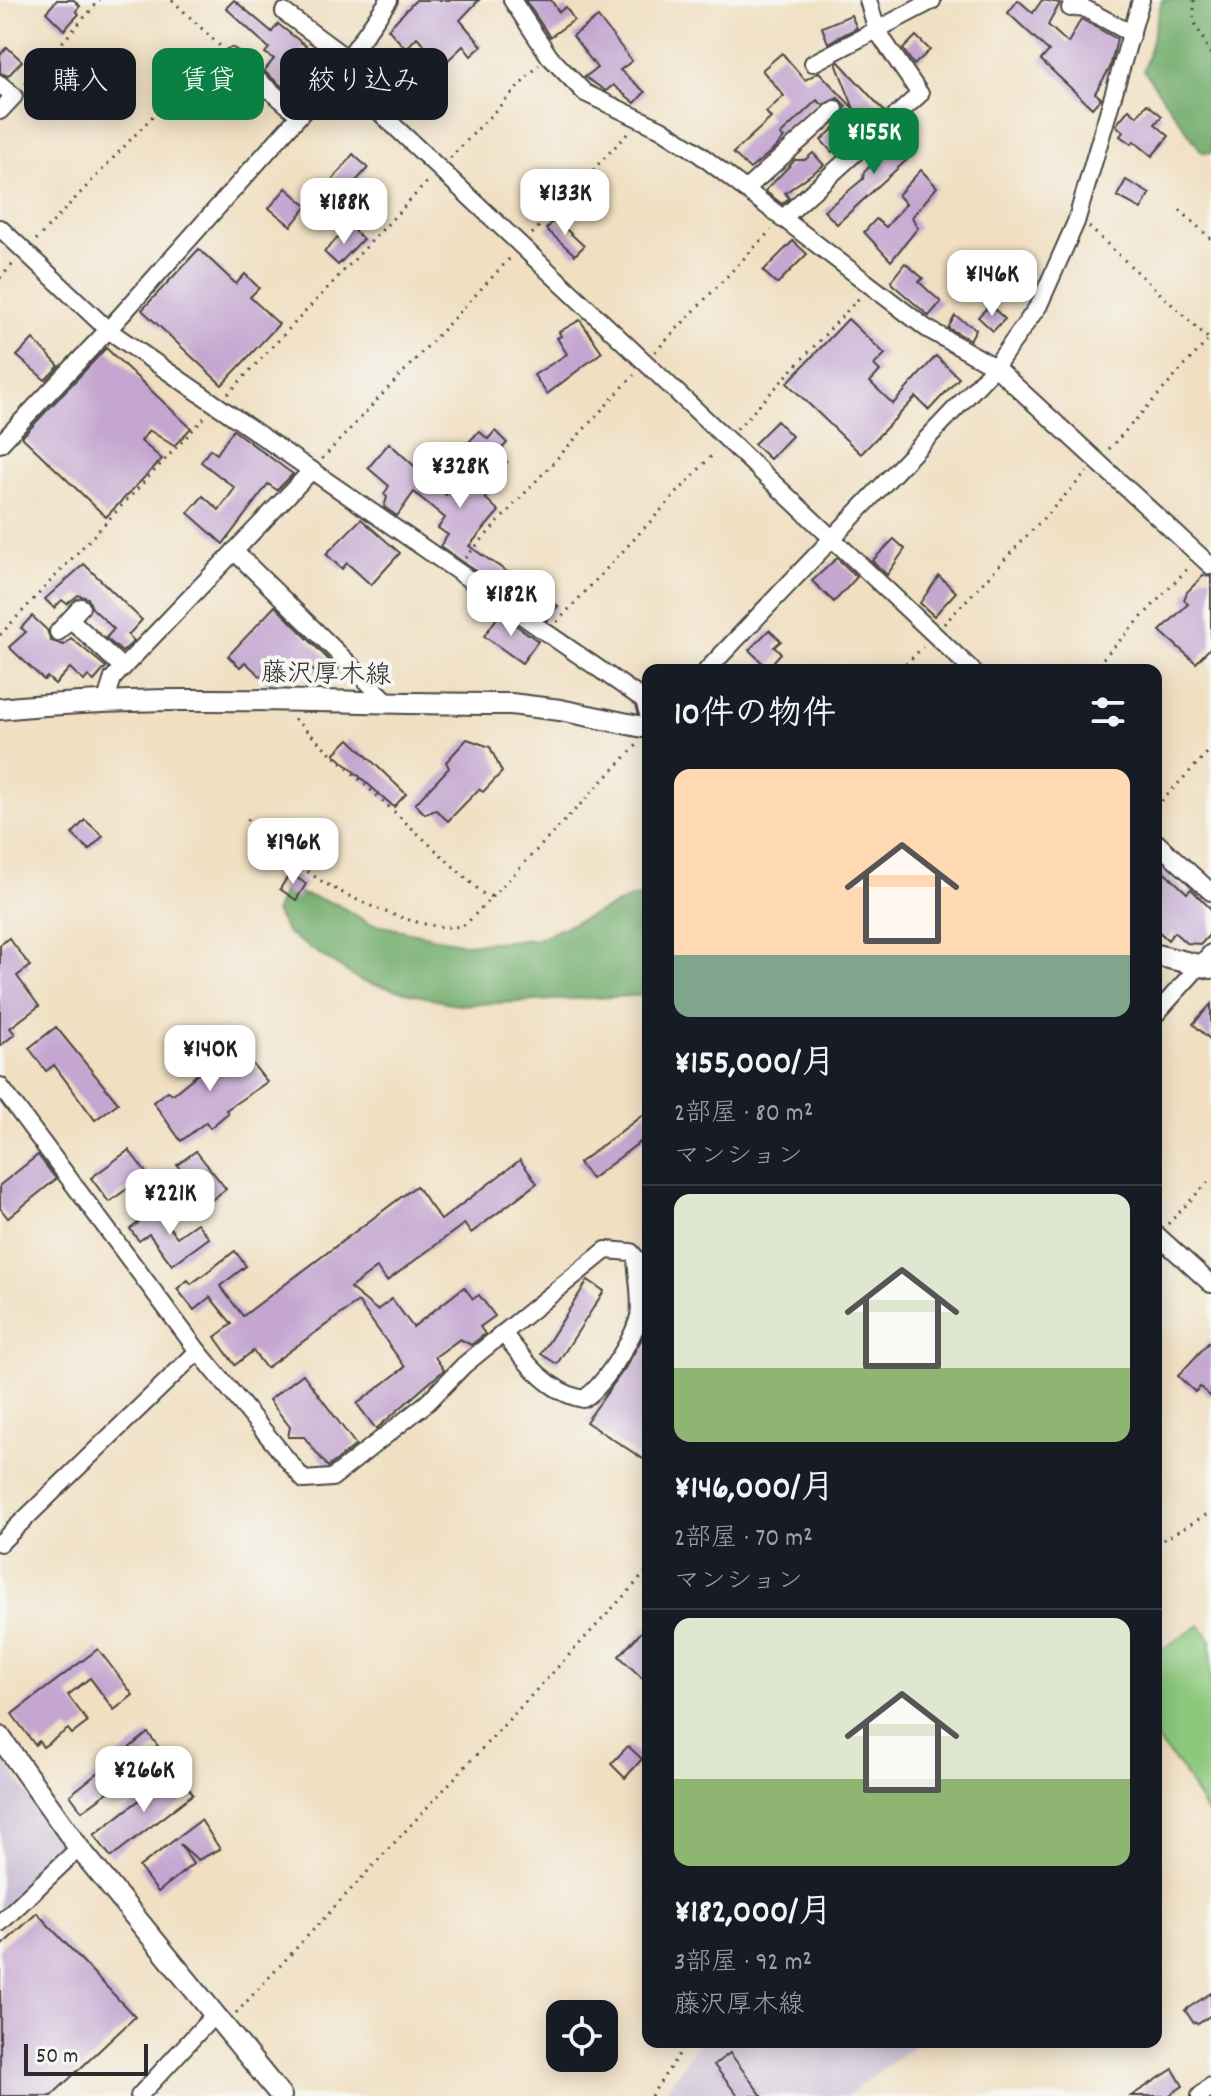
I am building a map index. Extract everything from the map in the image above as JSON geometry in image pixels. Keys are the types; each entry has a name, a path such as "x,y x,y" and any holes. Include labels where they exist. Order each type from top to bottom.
{"main road":[{"name":"藤沢厚木線","path":"0,709 106,700 511,704 560,710 642,736"},
{"path":"1162,956 1207,963"},
{"path":"0,1737 79,1848 281,2096"}],"street":[{"path":"356,48 389,0"},
{"path":"512,0 549,56 585,93 694,150 926,328 995,367 1206,561"},
{"path":"782,219 920,94 877,31 868,0"},
{"path":"713,664 995,367 1039,305 1078,216 1141,0"},
{"path":"813,63 932,1"},
{"path":"1070,8 1082,7 1132,34"},
{"path":"284,12 325,48"},
{"path":"0,84 14,96 0,111"},
{"path":"264,85 280,99"},
{"path":"745,190 835,109"},
{"path":"0,444 108,330 295,120"},
{"path":"395,120 440,168 965,664"},
{"path":"0,228 108,330 642,699"},
{"path":"106,700 113,678 312,470"},
{"path":"234,551 390,704"},
{"path":"58,632 76,613 123,668"},
{"path":"1162,847 1211,892"},
{"path":"1162,1008 1207,963"},
{"path":"0,1086 198,1351 304,1480 332,1478 428,1402 464,1365 503,1333 606,1250 631,1252 636,1258 639,1314 632,1335 594,1393 583,1399 565,1396 528,1365 503,1333"},
{"path":"1162,1240 1211,1284"},
{"path":"0,1543 198,1351"},
{"path":"0,1923 79,1848"},
{"path":"139,2096 218,2021"},
{"path":"1200,2096 1211,2086"}],"path":[{"path":"14,96 100,0"},
{"path":"172,0 222,48"},
{"path":"1194,0 1194,21 1211,55"},
{"path":"0,635 549,56"},
{"path":"38,237 156,120"},
{"path":"312,470 639,120"},
{"path":"1180,210 1211,239"},
{"path":"906,664 1210,339 1078,216"},
{"path":"455,569 782,219"},
{"path":"0,278 11,267"},
{"path":"547,634 870,287"},
{"path":"1098,664 1206,561"},
{"path":"289,701 294,719 482,893 492,897"},
{"path":"247,819 324,883 435,928 455,929 466,924 642,737"},
{"path":"1162,801 1211,749"},
{"path":"1162,1230 1211,1179"},
{"path":"1162,1541 1211,1512"},
{"path":"218,2021 642,1576"},
{"path":"651,2096 683,2048"}],"shaded area":[{"path":"0,1754 65,1849 0,1912"},
{"path":"695,2048 910,2048 847,2096 662,2096"}],"green space":[{"path":"1162,0 1211,0 1211,153 1202,152 1144,71"},
{"path":"284,889 336,904 369,923 464,944 537,939 631,898 642,897 642,995 457,1005 361,981 287,933 275,912"},
{"path":"1200,1625 1211,1640 1211,1820 1181,1768 1162,1747 1162,1649"}],"building":[{"path":"57,0 74,0 80,6 76,11 79,14 64,30 46,12"},
{"path":"234,0 272,32 278,24 306,46 280,48 280,85 264,71 274,59 265,53 269,48 226,8"},
{"path":"416,0 479,0 460,20 482,46 471,56 463,46 448,60 448,48 427,48 417,37 405,48 388,29"},
{"path":"525,0 551,0 559,12 566,7 574,20 550,37"},
{"path":"1018,0 1033,13 1042,0 1060,3 1048,25 1068,43 1081,19 1117,39 1110,68 1095,93 1101,98 1092,108 1041,60 1049,51 1008,13"},
{"path":"851,15 857,28 828,43 822,27"},
{"path":"598,17 632,61 620,70 645,92 635,103 613,85 606,91 585,77 597,68 573,36"},
{"path":"916,36 930,50 914,65 903,49"},
{"path":"7,47 22,61 8,76 0,73 0,55"},
{"path":"782,53 805,80 819,72 854,109 836,63 839,62 884,111 843,149 840,145 832,152 821,140 840,123 846,106 838,98 823,105 817,100 780,135 784,138 774,149 750,169 733,153 771,118 766,112 784,96 762,70"},
{"path":"1147,104 1162,116 1155,124 1169,136 1152,156 1134,141 1131,144 1120,136 1123,132 1116,125 1129,109 1137,116"},
{"path":"906,128 917,140 904,151 910,157 837,224 824,211 863,179 864,172 886,151 884,148"},
{"path":"813,153 824,165 785,193 789,198 782,204 765,191 795,160 805,160"},
{"path":"353,154 368,168 356,181 368,193 341,222 317,200"},
{"path":"921,170 937,187 912,217 918,228 891,261 864,232 876,219 886,227 906,204 898,195"},
{"path":"1126,180 1150,194 1141,209 1117,196"},
{"path":"286,188 307,206 291,226 269,208"},
{"path":"555,219 584,246 575,255 546,229"},
{"path":"349,226 363,239 338,265 324,252"},
{"path":"793,241 807,254 777,284 763,271"},
{"path":"199,249 236,284 245,274 259,288 250,297 279,324 222,385 142,310"},
{"path":"905,263 923,278 919,282 941,302 929,316 892,284 891,281"},
{"path":"990,305 1005,319 993,331 978,317"},
{"path":"955,316 976,329 970,340 948,328"},
{"path":"848,319 885,354 874,365 880,371 870,382 893,404 936,356 959,378 929,410 916,397 861,454 787,383"},
{"path":"580,320 602,352 547,394 534,375 567,354 557,338 561,336 559,332"},
{"path":"33,339 59,366 45,380 17,356"},
{"path":"106,348 191,428 174,446 149,430 141,441 162,459 106,517 22,437"},
{"path":"777,421 792,436 770,459 754,444"},
{"path":"233,430 293,474 277,490 268,484 223,544 188,513 203,496 219,510 235,488 201,462 210,449 217,454"},
{"path":"479,431 488,439 495,431 507,443 498,453 507,462 502,468 505,471 485,498 499,511 469,546 558,606 547,620 440,546 448,535 438,528 445,518 414,492 397,516 384,507 387,497 384,494 389,486 368,468 389,443 446,495 448,492 460,501 484,476 460,452"},
{"path":"361,519 400,553 371,585 347,563 342,569 326,554"},
{"path":"894,539 905,549 887,575 872,561"},
{"path":"837,558 857,577 834,602 812,581"},
{"path":"84,564 142,620 128,635 134,641 122,652 106,638 114,629 92,608 88,598 78,595 67,604 62,600 54,608 45,599"},
{"path":"1204,575 1211,577 1211,647 1196,663 1160,631 1188,604 1184,600 1187,592"},
{"path":"939,576 956,592 934,616 920,603"},
{"path":"275,606 338,669 326,682 305,663 296,673 289,667 271,686 245,662 240,667 228,656"},
{"path":"500,614 538,641 522,663 484,636"},
{"path":"32,616 47,630 51,641 64,645 71,638 106,667 94,681 88,676 84,681 70,668 55,684 47,677 44,680 9,647 26,632 21,628"},
{"path":"769,630 781,641 774,647 781,653 771,664 764,664 749,650"},
{"path":"349,739 406,794 394,807 334,754"},
{"path":"467,739 490,747 502,772 483,792 479,789 448,821 436,810 425,814 415,804 449,768 446,762"},
{"path":"85,820 103,836 89,850 72,834"},
{"path":"1162,870 1187,893 1191,889 1211,909 1211,933 1201,944 1186,943 1174,932 1168,940 1162,934"},
{"path":"290,873 306,884 296,900 280,889"},
{"path":"9,938 30,966 17,976 39,1006 10,1028 15,1034 0,1046 0,945"},
{"path":"1211,1004 1211,1040 1193,1024"},
{"path":"56,1027 118,1103 95,1120 54,1065 46,1071 29,1048"},
{"path":"236,1043 267,1082 226,1110 228,1113 210,1128 206,1122 181,1141 153,1102 168,1091 173,1094"},
{"path":"642,1116 642,1141 591,1179 579,1163"},
{"path":"129,1150 147,1174 109,1202 91,1178"},
{"path":"196,1151 226,1189 206,1204 177,1165"},
{"path":"38,1155 56,1179 8,1218 0,1208 0,1185"},
{"path":"520,1160 537,1183 471,1233 464,1224 387,1281 377,1268 350,1288 377,1310 392,1299 413,1327 464,1287 473,1299 479,1295 495,1316 480,1327 485,1334 471,1345 460,1339 435,1357 444,1370 376,1429 357,1404 405,1367 358,1302 266,1368 253,1351 235,1365 215,1337 232,1324 210,1297 194,1310 177,1289 188,1280 191,1284 235,1251 246,1266 220,1286 243,1316 416,1186 441,1220"},
{"path":"156,1210 177,1237 197,1223 209,1238 172,1265 149,1234 139,1241 130,1229"},
{"path":"588,1280 604,1291 557,1364 541,1354"},
{"path":"642,1338 642,1458 586,1422"},
{"path":"1211,1340 1211,1397 1200,1387 1195,1392 1178,1376"},
{"path":"303,1374 356,1445 328,1467 304,1437 288,1437 290,1427 269,1400"},
{"path":"642,1631 642,1678 619,1656"},
{"path":"98,1649 133,1695 114,1710 90,1678 68,1695 88,1722 72,1734 68,1729 43,1747 39,1741 35,1745 12,1714"},
{"path":"148,1733 158,1746 112,1781 116,1786 82,1811 70,1795"},
{"path":"628,1746 642,1759 625,1778 611,1764"},
{"path":"176,1772 193,1794 111,1857 94,1835"},
{"path":"201,1820 220,1849 198,1860 180,1844 193,1864 158,1892 139,1867"},
{"path":"37,1913 135,2017 51,2096 0,2096 0,1947"},
{"path":"1211,1993 1211,2015 1198,2024 1193,2022 1185,2010"},
{"path":"730,2053 762,2096 738,2096 714,2065"},
{"path":"1173,2069 1183,2086 1168,2096 1131,2096"}]}
